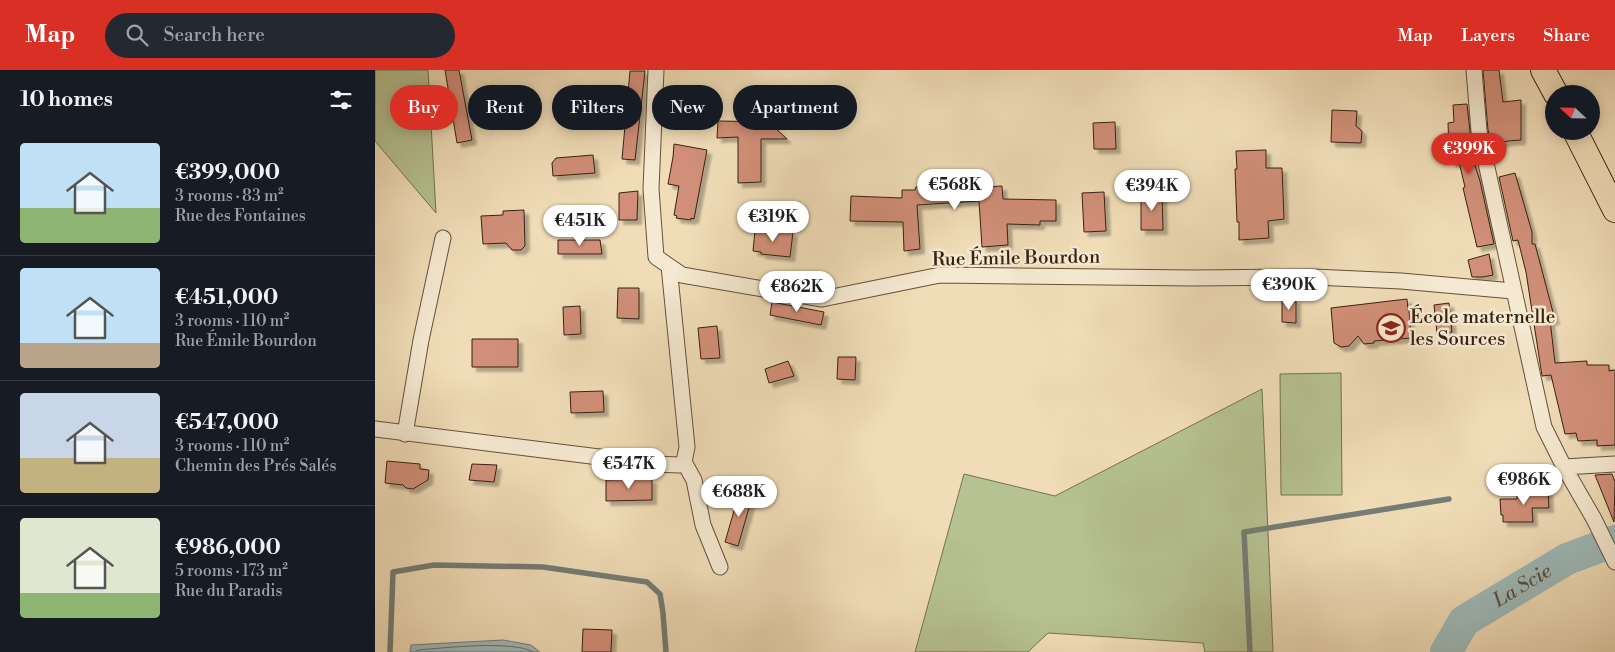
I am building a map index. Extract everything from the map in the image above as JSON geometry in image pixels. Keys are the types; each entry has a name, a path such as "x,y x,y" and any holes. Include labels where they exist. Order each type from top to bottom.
{"main road":[{"path":"1543,70 1550,85"},
{"path":"1580,140 1615,210"}],"street":[{"name":"Rue Émile Bourdon","path":"656,70 651,189 656,257 682,275 822,300 940,275 1194,278 1314,277 1401,281 1513,291"},
{"path":"1474,70 1479,131 1544,427 1564,467 1594,519 1614,561"},
{"path":"405,434 421,340 443,238"},
{"path":"669,266 687,447 684,462 694,480 703,526 720,567"},
{"path":"375,429 655,464 679,465 684,462"},
{"path":"1564,467 1615,464"}],"green space":[{"path":"375,70 428,70 429,85 390,85 390,130 431,130 436,213 375,141"},
{"path":"1341,373 1342,495 1281,495 1280,374"},
{"path":"1262,389 1273,652 1205,652 1203,643 1048,633 1028,652 915,652 964,474 1055,496"}],"water":[{"path":"503,640 531,645 540,652 410,652 411,645"}],"building":[{"path":"445,70 459,70 468,118 468,130 470,130 472,140 457,143 455,130 458,130 458,85 447,85"},
{"path":"1483,70 1499,70 1503,102 1521,100 1521,140 1492,145 1488,130"},
{"path":"630,71 645,71 642,98 642,85 629,85"},
{"path":"1467,104 1473,150 1470,150 1480,181 1494,244 1477,247 1459,162 1452,163 1449,150 1448,123 1454,122 1453,105"},
{"path":"1332,110 1357,111 1356,126 1362,131 1361,143 1331,142"},
{"path":"723,121 733,121 733,130 777,130 787,139 761,139 761,182 738,183 738,137 717,138 717,130 723,130"},
{"path":"1115,122 1116,149 1094,149 1093,123"},
{"path":"625,130 638,130 635,160 622,159"},
{"path":"674,144 707,150 694,219 691,218 691,220 676,218 677,216 674,215 679,186 668,184"},
{"path":"1266,150 1266,168 1282,168 1284,219 1268,221 1269,238 1239,240 1235,169 1237,169 1236,151"},
{"path":"593,155 595,173 553,176 552,163 556,158"},
{"path":"1515,173 1532,232 1532,244 1535,244 1555,320 1550,320 1555,363 1587,361 1587,365 1609,365 1609,371 1615,370 1615,445 1597,446 1597,440 1578,441 1576,433 1565,434 1551,375 1542,376 1526,272 1518,240 1513,241 1499,177"},
{"path":"1002,186 1003,199 1056,200 1056,221 1040,221 1040,225 1007,224 1008,245 982,247 979,201 917,205 920,249 904,251 903,222 850,221 851,196 902,198 902,190 915,190 916,187 936,187 936,190"},
{"path":"638,191 637,220 619,220 619,193"},
{"path":"1104,192 1106,231 1084,232 1082,193"},
{"path":"1141,193 1162,193 1163,230 1141,230"},
{"path":"524,210 525,246 521,250 512,250 506,243 483,244 481,216 503,215 503,211"},
{"path":"763,229 793,232 790,257 761,254 761,252 753,251 755,230 763,231"},
{"path":"558,240 600,240 602,254 558,254"},
{"path":"1489,254 1493,275 1472,277 1468,260"},
{"path":"618,288 639,288 639,319 617,318"},
{"path":"1282,299 1296,299 1296,323 1282,322"},
{"path":"1407,299 1411,338 1374,341 1374,343 1364,344 1358,336 1349,346 1341,347 1334,343 1331,308"},
{"path":"772,302 824,312 821,325 770,315"},
{"path":"1449,303 1452,332 1437,333 1434,305"},
{"path":"580,306 581,334 564,335 563,307"},
{"path":"717,326 720,358 701,359 698,328"},
{"path":"472,339 518,339 518,367 472,367"},
{"path":"838,357 856,357 855,380 837,379"},
{"path":"788,361 794,376 769,383 765,369"},
{"path":"603,391 604,412 571,413 570,392"},
{"path":"387,461 420,464 420,469 429,470 428,480 413,489 406,488 403,485 385,483"},
{"path":"472,464 497,465 494,482 469,480"},
{"path":"1612,474 1615,482 1614,522 1595,475"},
{"path":"652,479 652,500 606,501 606,480"},
{"path":"740,490 753,494 738,546 725,542"},
{"path":"1548,490 1549,508 1532,508 1533,522 1503,522 1500,499 1517,499 1517,494"},
{"path":"583,629 612,630 611,652 582,652"}],"waterway":[{"path":"1250,652 1244,532 1449,499"},
{"name":"La Scie","path":"1446,652 1464,621 1567,559 1615,541"},
{"path":"390,652 393,572 434,565 543,567 647,582 660,594 666,652"}],"place":[{"name":"École maternelle les Sources","path":"1391,328"}]}
